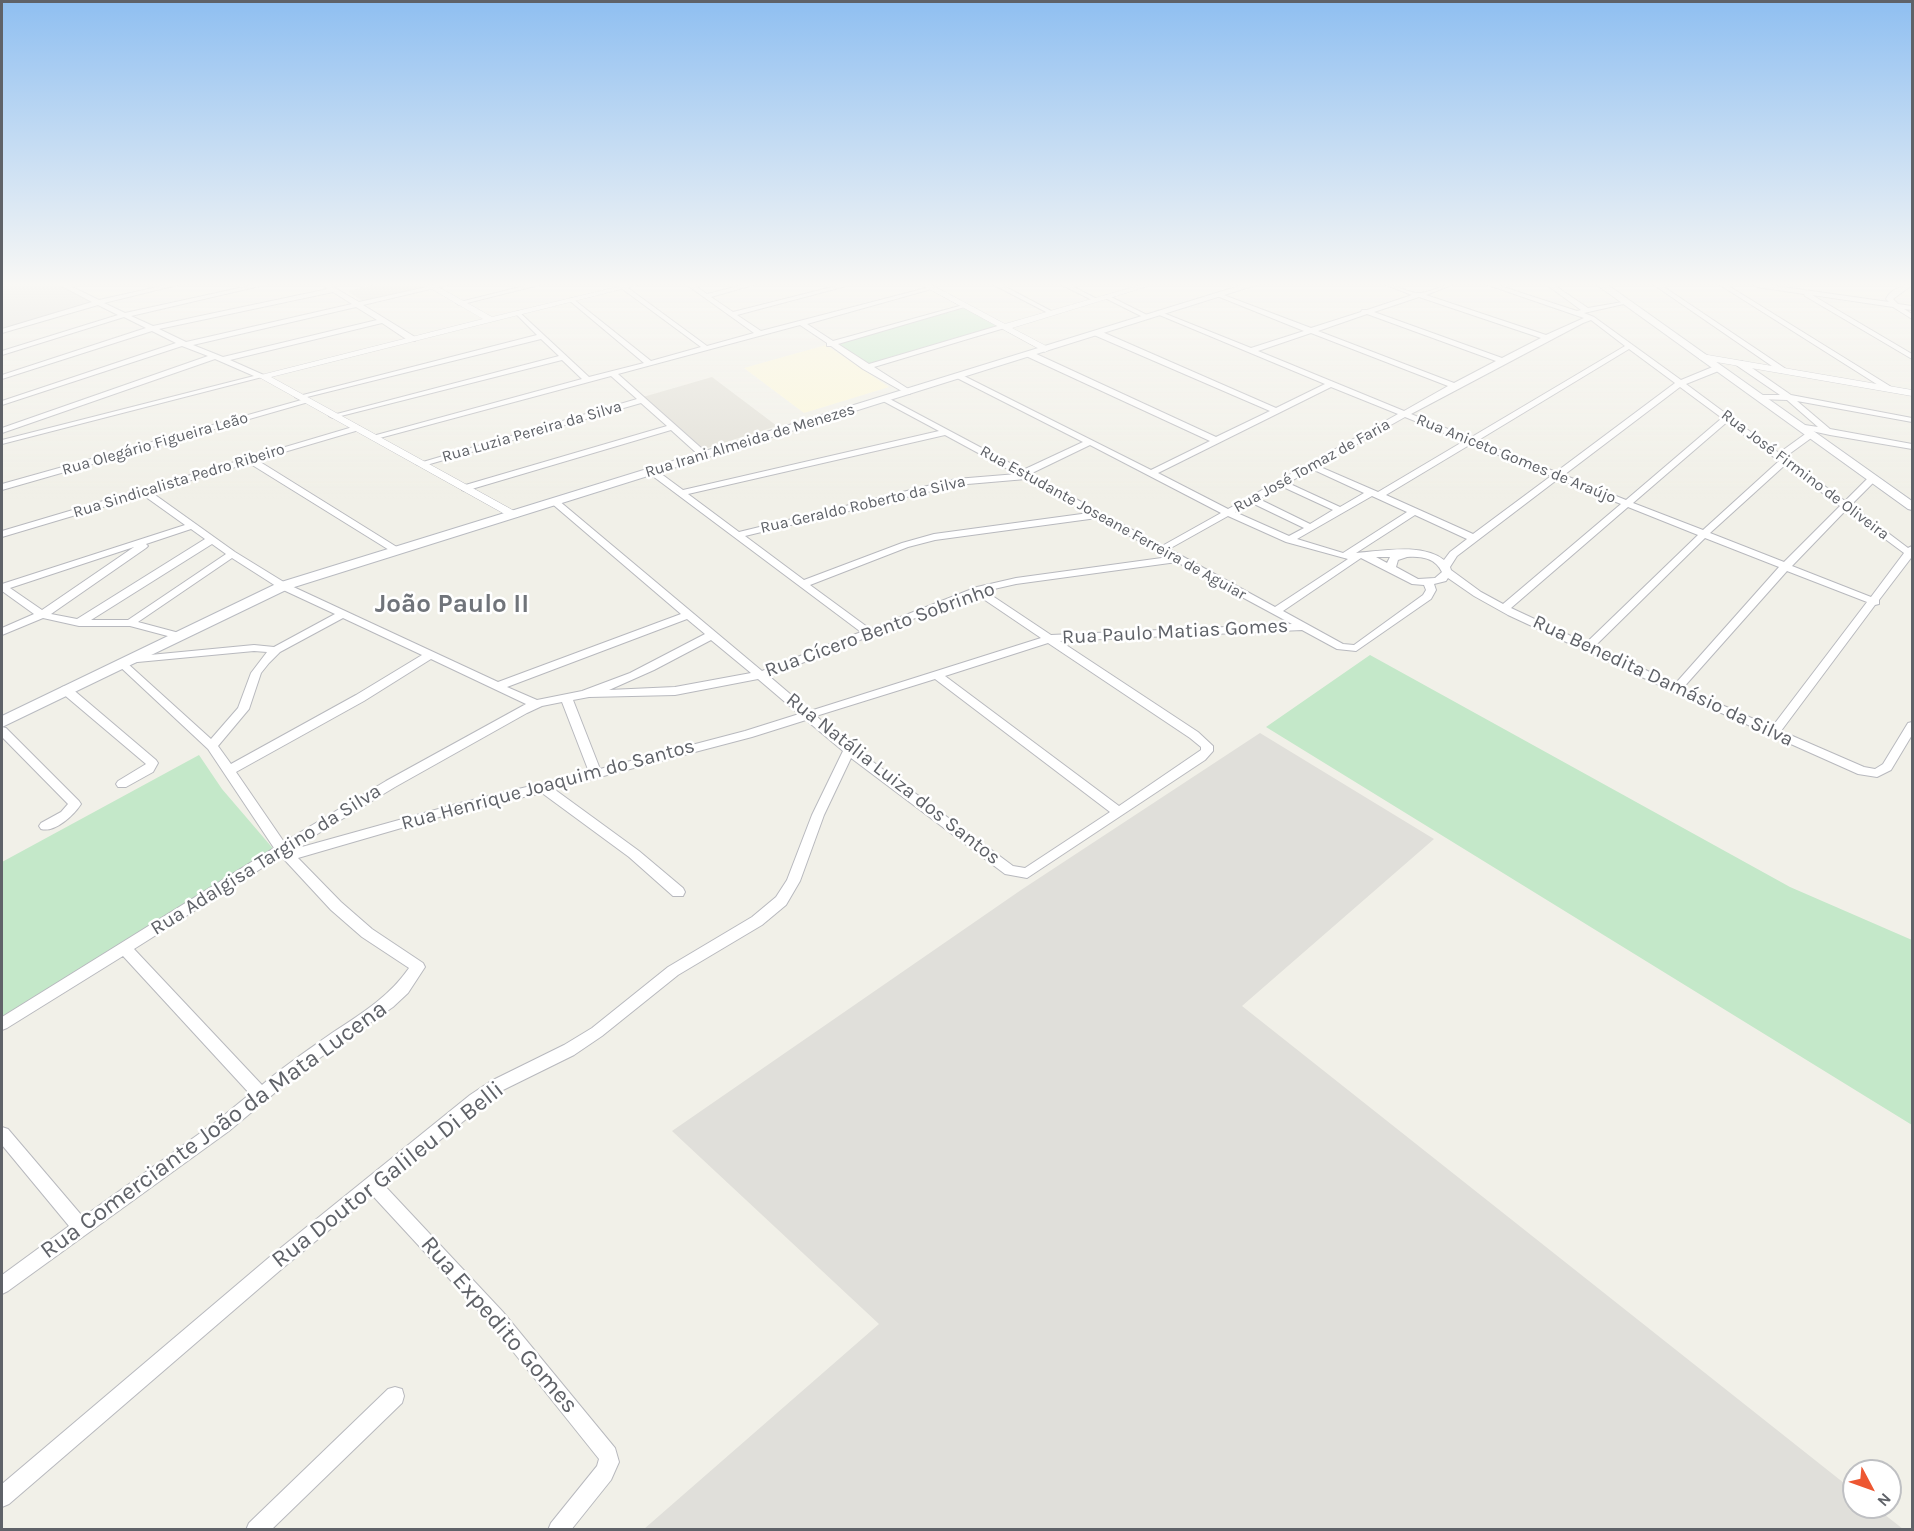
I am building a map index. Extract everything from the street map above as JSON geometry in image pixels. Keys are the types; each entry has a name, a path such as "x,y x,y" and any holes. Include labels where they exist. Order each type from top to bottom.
{"main road":[{"name":"Rua Irani Almeida de Menezes","path":"2,722 283,586 1021,356"},
{"path":"1702,357 1912,506"}],"street":[{"path":"2,377 66,356"},
{"path":"2,403 143,356"},
{"path":"214,356 262,376 514,515"},
{"path":"2,431 224,356"},
{"path":"2,442 341,356"},
{"name":"Rua Olegário Figueira Leão","path":"2,487 303,399 464,356"},
{"path":"641,356 650,364"},
{"path":"373,438 676,356"},
{"path":"849,356 907,392"},
{"path":"866,367 902,356"},
{"path":"1034,356 1215,440"},
{"path":"1151,356 1276,411"},
{"name":"Rua Aniceto Gomes de Araújo","path":"1263,356 1875,602"},
{"path":"1377,356 1454,386"},
{"path":"1490,356 1503,361"},
{"name":"Rua José Tomaz de Faria","path":"1161,550 1454,386 1512,356"},
{"path":"1289,540 1340,510 1376,493 1470,441 1612,356"},
{"name":"Rua José Firmino de Oliveira","path":"1644,356 1911,552"},
{"path":"1764,356 1785,371"},
{"path":"1838,356 1889,388"},
{"path":"333,416 564,357 588,380"},
{"path":"1702,357 1912,393"},
{"path":"1739,363 1789,398 1830,433"},
{"path":"1433,582 1442,579 1453,554 1556,475 1682,383 1718,368"},
{"path":"614,374 705,456"},
{"path":"960,375 1151,474 1289,540 1344,556 1362,557 1407,553 1453,554"},
{"path":"1151,474 1331,384"},
{"path":"1761,398 1789,398 1912,420"},
{"name":"Rua Estudante Joseane Ferreira de Aguiar","path":"886,399 1341,647 1356,648 1382,632 1427,597 1433,582"},
{"name":"Rua Luzia Pereira da Silva","path":"420,464 643,400"},
{"path":"1505,608 1727,418"},
{"path":"1801,426 1912,447"},
{"path":"465,488 672,427"},
{"name":"Rua Sindicalista Pedro Ribeiro","path":"2,534 356,428"},
{"path":"681,493 945,432"},
{"path":"1588,647 1782,459 1811,434"},
{"name":"Rua Geraldo Roberto da Silva","path":"736,535 956,482 1024,475 1090,442"},
{"path":"251,460 397,551"},
{"path":"1312,465 1474,538"},
{"path":"653,472 869,633"},
{"path":"1676,689 1786,566 1873,478"},
{"path":"1281,483 1340,510"},
{"path":"144,491 211,540 283,586 535,704"},
{"path":"1251,499 1310,527"},
{"name":"Rua Natália Luiza dos Santos","path":"555,502 849,750 1010,871 1021,874 1035,869 1119,812"},
{"path":"1344,556 1415,511"},
{"path":"803,584 905,544 934,537 1096,515"},
{"path":"2,587 191,526"},
{"path":"2,632 42,615 154,538"},
{"path":"79,623 211,540"},
{"path":"1774,733 1911,552"},
{"path":"1391,567 1394,558 1407,553"},
{"path":"130,623 232,554"},
{"name":"Rua Benedita Damásio da Silva","path":"1425,555 1446,569 1465,588"},
{"path":"1274,612 1362,557"},
{"name":"Rua Benedita Damásio da Silva","path":"1362,557 1391,567 1403,577 1465,588 1676,689 1862,771 1877,773 1887,767 1912,726"},
{"name":"Rua Cícero Bento Sobrinho","path":"583,694 675,691 762,675 977,590 1017,581 1177,559"},
{"path":"2,587 42,615 79,623 130,623 179,636"},
{"path":"937,675 1119,812 1202,757 1207,751 1207,746 1194,735 977,590"},
{"path":"212,746 243,710 256,673 276,650 343,614"},
{"path":"498,686 688,615"},
{"name":"Rua Paulo Matias Gomes","path":"808,715 1052,638 1301,627"},
{"path":"583,694 630,677 712,635"},
{"path":"125,662 254,648 276,650"},
{"path":"230,770 360,698 430,655"},
{"path":"125,662 212,746 285,853"},
{"path":"66,690 152,763 149,769 122,784"},
{"name":"Rua Adalgisa Targino da Silva","path":"2,1024 285,853 383,787 535,704 583,694"},
{"path":"566,697 596,774"},
{"name":"Rua Henrique Joaquim do Santos","path":"285,853 460,807 544,788 808,715"},
{"path":"2,731 75,804 71,810 45,826"},
{"name":"Rua Doutor Galileu Di Belli","path":"2,1497 278,1261 476,1100 496,1086 569,1050 597,1032 673,971 757,921 781,901 794,881 818,814 849,750"},
{"path":"544,788 634,854 678,892"},
{"name":"Rua Comerciante João da Mata Lucena","path":"2,1285 223,1126 296,1066 388,1004 403,989 418,967 367,933 285,853"},
{"path":"125,949 261,1095"},
{"path":"2,1134 81,1227"},
{"name":"Rua Expedito Gomes","path":"373,1185 497,1318 603,1445 609,1462 604,1473 558,1530"},
{"path":"256,1530 395,1396"}],"shaded area":[{"path":"712,377 777,426 704,449 643,397"},
{"path":"1260,733 1434,839 1242,1006 1842,1481 1842,1519 1890,1519 1903,1529 644,1529 879,1324 672,1131 1021,890"}],"green space":[{"path":"856,356 893,356 867,364"},
{"path":"1370,655 1790,887 1912,940 1912,1125 1266,727"},
{"path":"199,755 222,789 276,852 2,1022 2,862"}],"sand":[{"path":"785,356 843,356 889,387 804,413 744,368"}],"district":[{"name":"João Paulo II","path":"452,605"}]}
